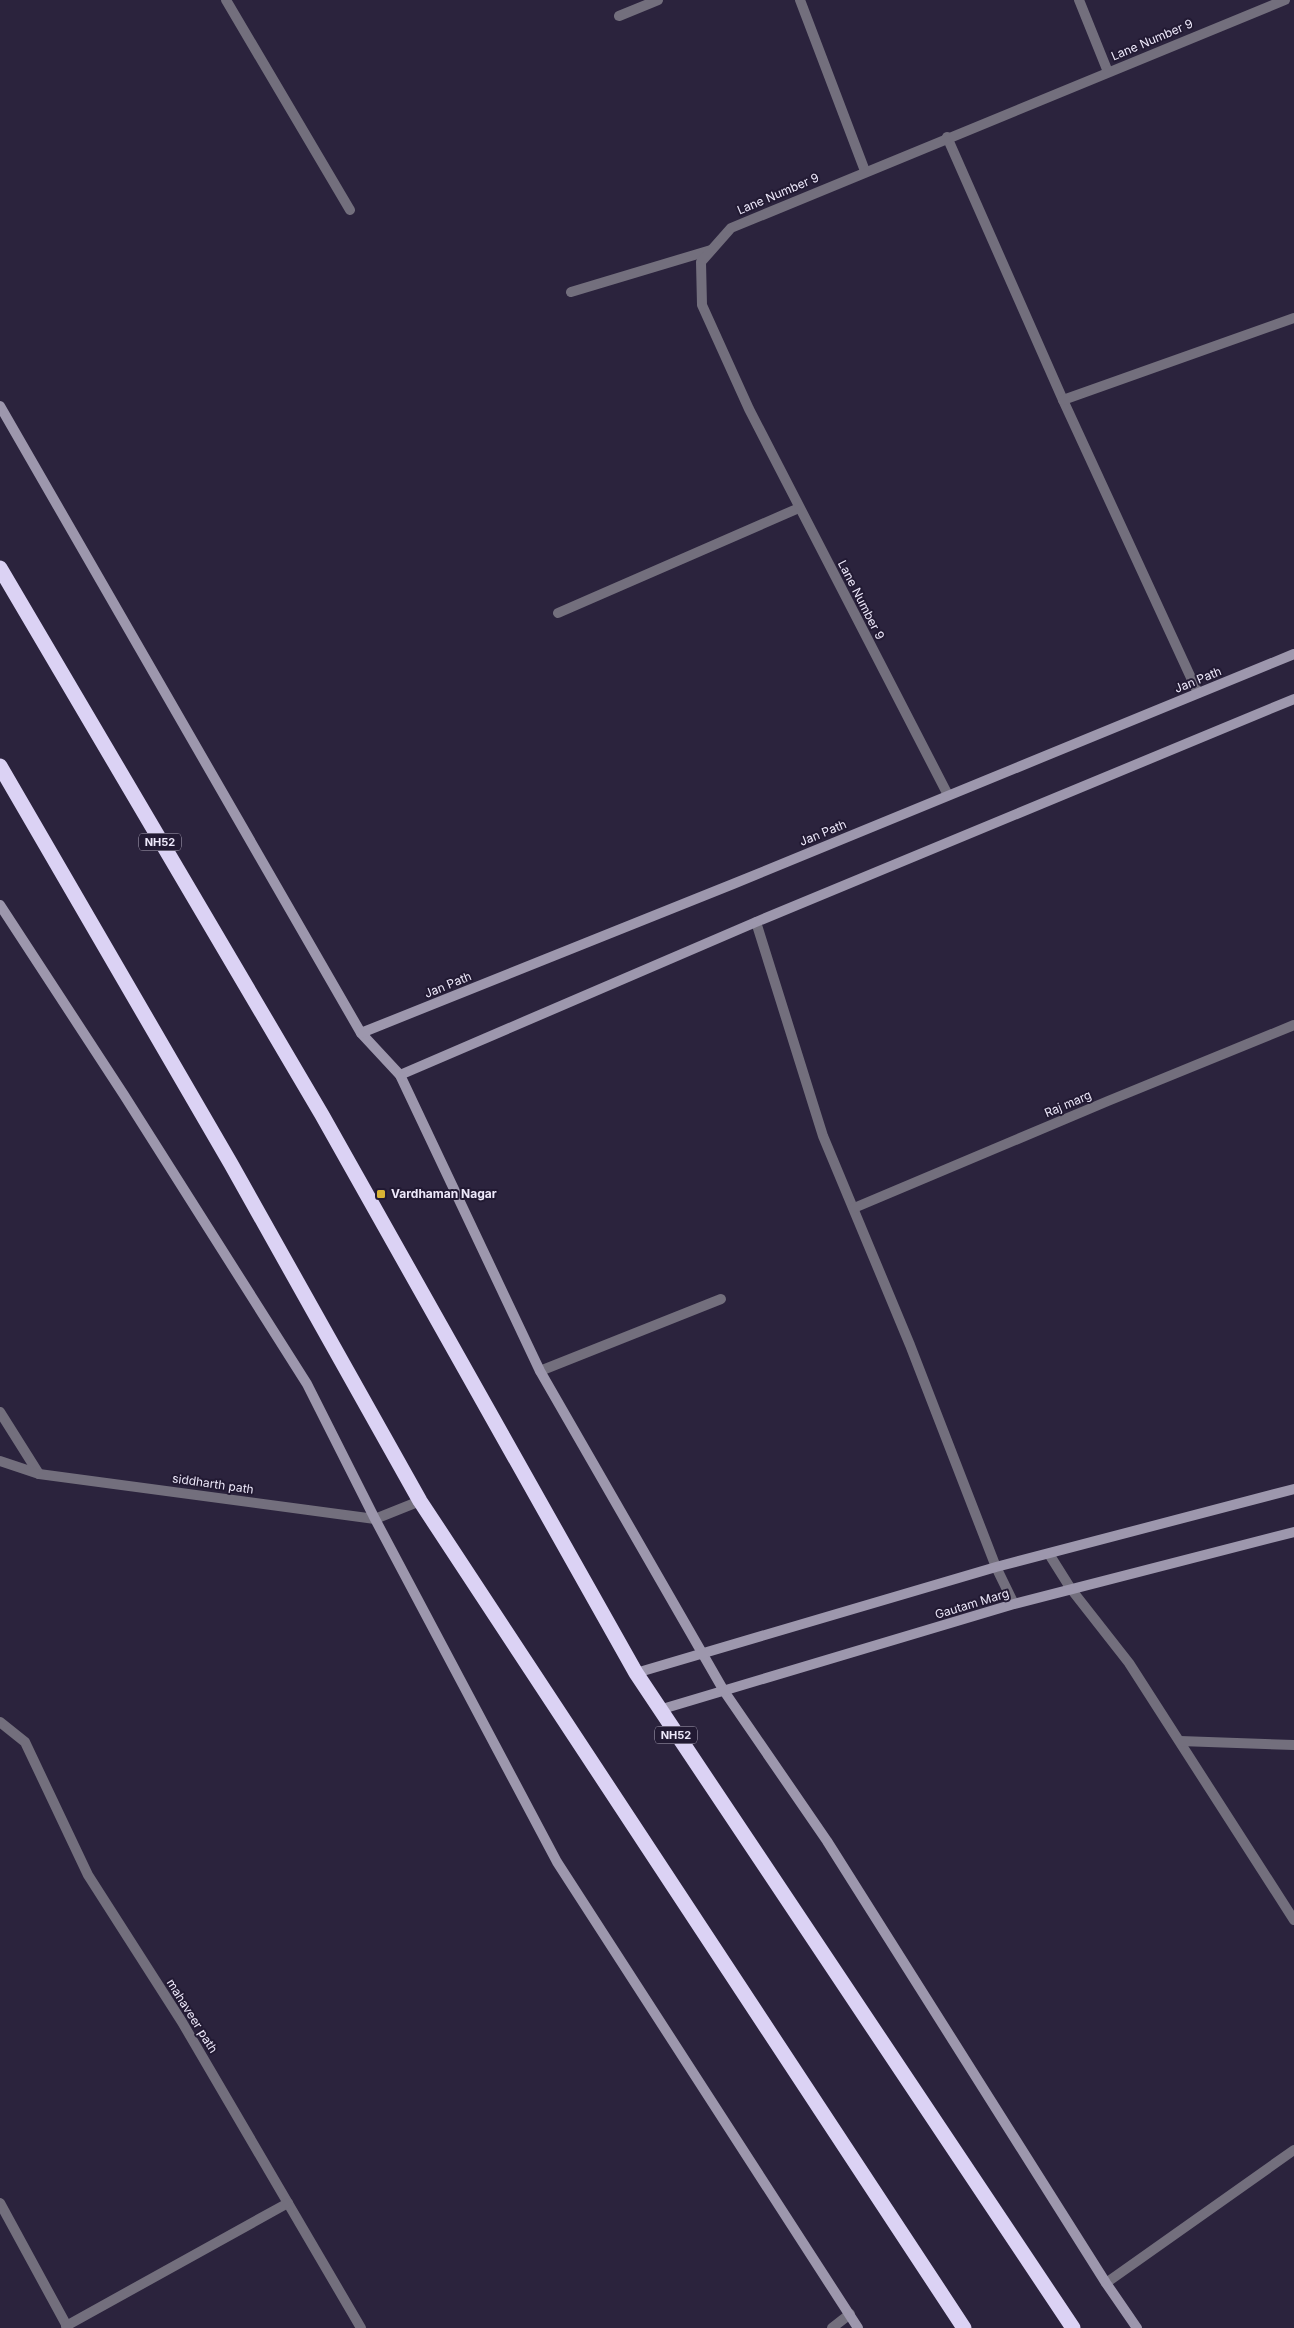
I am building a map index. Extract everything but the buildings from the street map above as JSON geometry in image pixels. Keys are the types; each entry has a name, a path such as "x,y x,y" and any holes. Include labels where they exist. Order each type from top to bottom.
{"highway":[{"name":"NH52","path":"0,568 322,1115 636,1673 1073,2328"},
{"path":"0,766 231,1164 420,1501 964,2328"}],"street":[{"path":"226,0 350,210"},
{"path":"619,16 658,0"},
{"path":"800,0 865,171"},
{"path":"1079,0 1108,72"},
{"name":"Lane Number 9","path":"948,795 749,409 702,305 701,262 731,228 865,171 1285,0"},
{"path":"948,137 1063,400 1198,693"},
{"path":"571,292 712,249"},
{"path":"1063,400 1294,318"},
{"path":"0,406 361,1033 400,1075 540,1371 724,1691 827,1841 1106,2284 1137,2328"},
{"path":"558,613 799,508"},
{"name":"Jan Path","path":"361,1033 1294,654"},
{"path":"400,1075 756,922 1294,699"},
{"path":"0,905 124,1095 307,1384 375,1519 557,1862 858,2328"},
{"path":"756,922 823,1136 910,1344 996,1567 1014,1604"},
{"name":"Raj marg","path":"854,1208 1294,1025"},
{"path":"540,1371 721,1299"},
{"path":"0,1412 39,1474"},
{"name":"siddharth path","path":"0,1461 39,1474 375,1519 420,1501"},
{"path":"636,1673 703,1655 996,1567 1294,1489"},
{"name":"Gautam Marg","path":"659,1710 1014,1604 1294,1532"},
{"path":"1049,1554 1072,1589 1129,1663 1294,1920"},
{"name":"mahaveer path","path":"0,1722 26,1742 88,1875 182,2022 362,2328"},
{"path":"1180,1741 1294,1745"},
{"path":"1106,2284 1294,2150"},
{"path":"0,2203 67,2327 288,2203"},
{"path":"832,2328 850,2314"}],"place":[{"name":"Vardhaman Nagar","path":"381,1194"}]}
